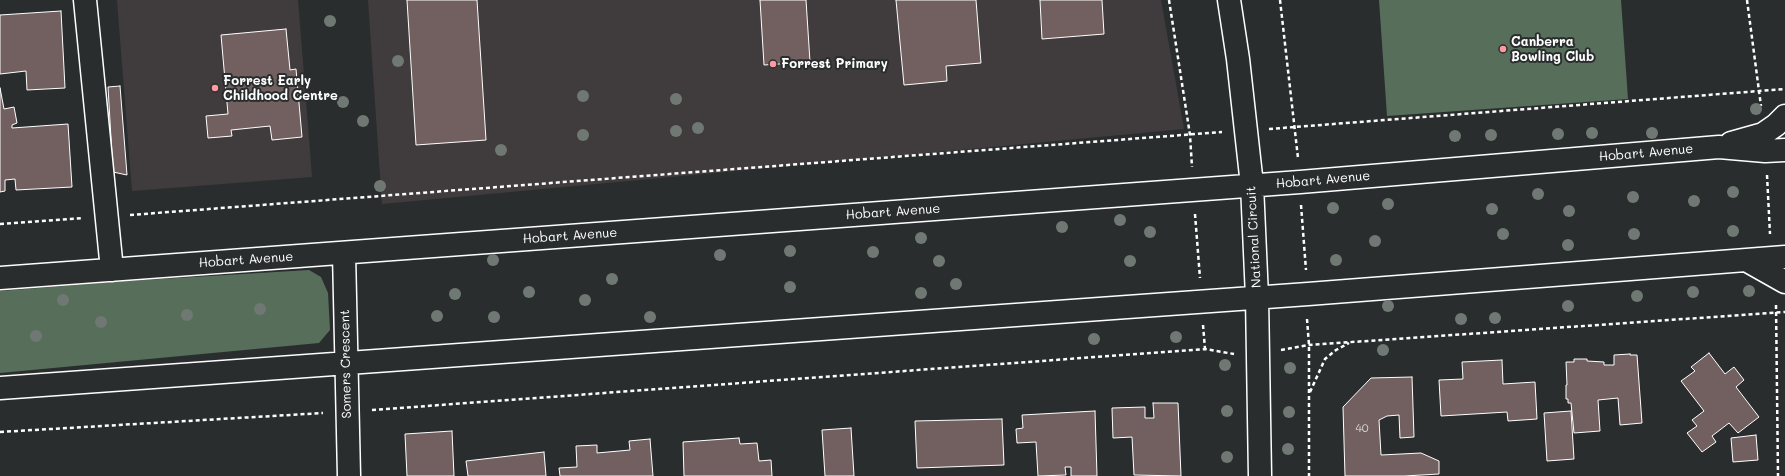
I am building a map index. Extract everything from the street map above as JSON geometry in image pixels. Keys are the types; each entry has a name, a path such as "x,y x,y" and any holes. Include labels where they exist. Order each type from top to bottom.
{"street":[{"path":"85,0 112,270"},
{"name":"National Circuit","path":"1229,0 1238,59 1252,185 1257,297 1260,476"},
{"path":"1719,147 1763,134 1776,126 1785,116"},
{"name":"Hobart Avenue","path":"0,278 1252,185 1719,147 1765,151 1785,150"},
{"name":"Somers Crescent","path":"344,253 349,476"},
{"path":"0,388 1257,297 1785,257"},
{"path":"1746,260 1785,282"}],"path":[{"path":"1169,0 1190,135 1192,163"},
{"path":"1280,0 1296,127 1298,160"},
{"path":"1268,129 1785,89"},
{"path":"0,224 1218,132"},
{"path":"1301,202 1306,271"},
{"path":"1195,210 1200,281"},
{"path":"1277,351 1309,344 1785,312"},
{"path":"1306,316 1309,344 1309,476"},
{"path":"1203,324 1205,349"},
{"path":"1309,394 1326,359 1336,350 1351,342"},
{"path":"0,432 347,412 1205,349 1237,354"}],"shaded area":[{"name":"Forrest Early Childhood Centre","path":"117,0 298,0 312,177 132,191"},
{"name":"Forrest Primary","path":"368,0 1161,0 1184,129 382,204"}],"green space":[{"name":"Canberra Bowling Club","path":"1379,0 1621,0 1628,99 1387,116"},
{"path":"309,270 321,277 328,293 330,330 319,343 0,373 0,291 127,281"}],"building":[{"path":"407,0 477,0 486,140 416,145"},
{"path":"760,0 806,0 810,62 764,65"},
{"path":"896,0 976,0 981,63 946,66 947,81 904,85"},
{"path":"1040,0 1102,0 1104,34 1042,39"},
{"path":"61,11 65,88 27,90 26,71 0,74 0,15"},
{"path":"286,29 290,70 296,69 302,137 272,140 270,126 231,130 232,136 208,138 206,116 228,114 221,35"},
{"path":"120,86 127,175 113,172 108,87"},
{"path":"0,88 4,109 14,107 17,123 12,125 12,128 68,124 72,187 16,190 15,179 5,180 5,191 0,192"},
{"path":"1709,353 1725,374 1734,367 1744,380 1736,387 1759,417 1738,433 1729,423 1712,436 1716,442 1702,452 1687,433 1697,426 1692,420 1704,411 1681,381 1695,371 1691,367"},
{"path":"1614,355 1637,355 1642,423 1620,425 1618,398 1598,400 1600,431 1574,433 1571,403 1568,403 1568,399 1566,399 1566,362 1574,362 1574,359 1587,359 1587,361 1604,362 1604,365 1614,365"},
{"path":"1502,360 1503,384 1535,382 1537,419 1508,421 1507,412 1441,416 1439,380 1463,379 1462,362"},
{"path":"1412,377 1414,437 1400,438 1399,415 1387,416 1379,420 1381,455 1421,453 1439,461 1439,474 1404,476 1345,476 1343,407 1371,378"},
{"path":"1153,403 1178,403 1181,476 1134,475 1132,437 1113,438 1112,408 1145,407 1145,418 1154,418"},
{"path":"1095,411 1097,476 1071,476 1071,467 1065,467 1066,475 1038,476 1036,442 1017,443 1016,429 1023,428 1022,415"},
{"path":"1571,411 1574,459 1547,461 1544,413"},
{"path":"1002,419 1004,465 917,468 915,421"},
{"path":"851,428 854,476 825,476 822,430"},
{"path":"452,431 454,476 407,476 405,434"},
{"path":"1756,435 1758,460 1733,462 1731,438"},
{"path":"739,438 740,444 757,443 759,461 771,460 772,476 684,476 683,442"},
{"path":"650,439 653,476 560,476 559,468 577,467 576,446 597,445 597,453 630,450 629,441"},
{"path":"544,452 546,476 468,476 466,461"}],"place":[{"name":"Canberra Bowling Club","path":"1503,49"},
{"name":"Forrest Primary","path":"773,64"},
{"name":"Forrest Early Childhood Centre","path":"215,88"}]}
